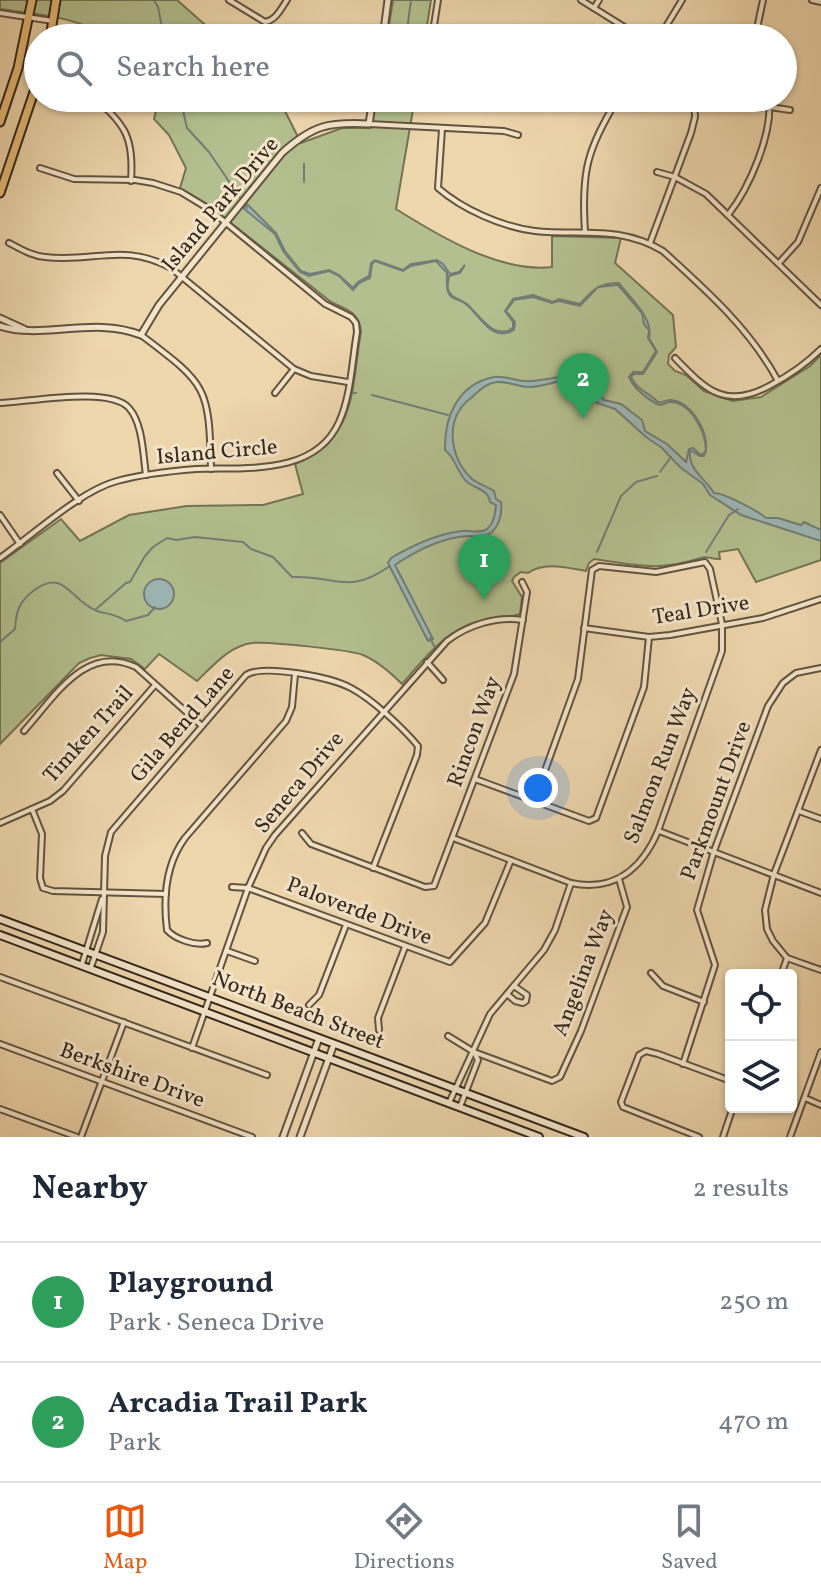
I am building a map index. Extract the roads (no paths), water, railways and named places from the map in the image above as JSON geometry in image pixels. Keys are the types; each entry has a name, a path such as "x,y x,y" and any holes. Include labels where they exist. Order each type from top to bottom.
{"main road":[{"path":"28,24 32,0"},
{"path":"52,24 56,0"},
{"path":"0,122 24,41"},
{"path":"0,193 27,112"},
{"name":"North Beach Street","path":"0,919 581,1137"},
{"name":"North Beach Street","path":"0,935 539,1137"}],"street":[{"path":"229,0 265,22 270,21 287,0"},
{"path":"384,24 388,0"},
{"path":"434,24 438,0"},
{"path":"581,0 620,24"},
{"path":"594,8 599,0"},
{"path":"667,24 682,0"},
{"path":"758,24 763,0"},
{"path":"812,0 821,2"},
{"path":"0,13 53,21"},
{"path":"109,112 122,124 129,138 131,181"},
{"path":"369,124 371,112"},
{"path":"585,232 583,195 588,157 611,112"},
{"path":"650,243 695,112"},
{"path":"728,215 742,195 755,164 766,136 769,112"},
{"name":"Island Park Drive","path":"141,335 182,276 282,153 306,133 337,122 504,131 518,135"},
{"path":"442,129 438,188 450,198 513,228 619,234 650,243 663,251 737,321 763,354 778,381"},
{"path":"40,168 74,179 153,183 181,192 225,223"},
{"path":"657,172 675,177 706,194 821,305"},
{"path":"779,263 798,242 821,188"},
{"name":"Island Circle","path":"0,558 105,485 146,475 271,466 309,455 329,440 339,425 348,382 357,332 354,320 325,304 225,223"},
{"path":"9,243 44,257 120,253 147,257 182,276 294,369 311,376 348,382"},
{"path":"0,318 25,329"},
{"path":"0,326 13,331 74,326 121,329 141,335 187,372 203,392 209,410 211,469"},
{"path":"675,358 698,383 725,396 740,398 755,394 797,371 821,349"},
{"path":"275,393 294,369"},
{"path":"0,404 94,397 116,399 127,406 134,416 146,475"},
{"path":"57,473 79,501"},
{"path":"0,515 20,544"},
{"name":"Salmon Run Way","path":"584,628 590,581 595,568 656,572 705,562 710,569 722,624 722,651 651,849 635,869 619,879"},
{"name":"Rincon Way","path":"373,868 425,887 432,887 436,882 514,674 527,592 522,582"},
{"name":"Teal Drive","path":"584,628 649,637 670,635 763,618 821,599"},
{"name":"Seneca Drive","path":"192,1048 248,888 275,835 447,641 466,629 504,619 523,620"},
{"path":"534,801 578,679 584,628"},
{"path":"475,779 589,821 596,818 644,687 649,637"},
{"path":"24,731 67,683 87,666 105,660 125,662 136,667 202,726"},
{"path":"427,662 443,680"},
{"name":"Parkmount Drive","path":"683,1064 715,965 697,910 714,851 768,706 783,683 796,673 821,668"},
{"name":"Gila Bend Lane","path":"91,967 103,932 105,856 111,832 253,670 295,674 346,685 382,712 416,744 417,755 373,868"},
{"path":"207,943 194,943 171,935 167,930 166,894 170,864 179,847 286,721 292,707 295,674"},
{"name":"Timken Trail","path":"0,823 50,801 63,791 155,685"},
{"path":"821,750 774,874 766,901 765,920 773,941 787,958 821,970"},
{"path":"32,809 42,834 40,878 43,888 53,891 166,894"},
{"path":"799,811 821,819"},
{"path":"658,831 821,893"},
{"path":"302,833 311,844 373,868"},
{"path":"453,838 571,883 587,886 619,879"},
{"name":"Paloverde Drive","path":"232,887 248,888 448,962 455,960 485,923 511,860"},
{"name":"Angelina Way","path":"474,1052 552,1081 560,1077 581,1031 627,907 619,879"},
{"path":"449,1103 490,1014 544,950 555,930 571,883"},
{"name":"Gila Bend Lane","path":"82,964 103,892"},
{"path":"309,1005 319,995 346,925"},
{"path":"379,1030 378,1018 405,947"},
{"path":"227,951 255,961"},
{"path":"783,969 787,958"},
{"path":"651,973 663,986 704,1002"},
{"path":"0,977 267,1075"},
{"path":"507,994 515,1001 526,1001 527,995 514,986"},
{"path":"0,1109 79,1137 124,1022"},
{"path":"448,1036 474,1052 478,1060 460,1107"},
{"path":"283,1137 319,1038"},
{"name":"Berkshire Drive","path":"0,1044 252,1137"},
{"path":"300,1137 334,1044"},
{"path":"699,1137 627,1110 621,1102 639,1055 650,1052 725,1079"},
{"path":"790,1137 821,1052"},
{"path":"805,1098 821,1105"},
{"path":"723,1137 731,1113"}],"water":[{"path":"247,204 276,233 301,271 310,274 329,270 353,288 369,276 371,263 375,260 403,270 411,264 437,260 450,274 459,272 465,265 460,273 449,276 449,292 467,304 488,325 500,331 513,328 513,322 505,311 513,299 533,295 553,302 559,299 580,304 597,288 580,306 559,301 552,303 533,297 514,300 506,311 515,322 514,330 498,333 486,325 463,302 451,296 447,290 447,273 436,261 411,266 403,271 375,261 370,278 353,290 329,271 309,276 300,272 283,251 275,234 243,208"},
{"path":"619,283 640,309 648,323 650,331 649,338 657,352 643,374 631,377 634,382 658,402 670,400 678,402 686,406 699,421 706,449 700,427 691,412 678,403 657,404 631,381 629,377 633,372 643,372 656,351 648,338 649,330 642,313 618,285 599,287"},
{"path":"566,376 588,377 604,400 621,404 642,420 645,431 667,444 686,462 689,449 693,448 701,455 705,452 704,456 700,456 690,450 690,457 694,468 714,493 741,503 766,518 801,525 804,522 821,530 821,541 741,515 710,495 703,484 680,467 662,448 615,409 597,403 591,391 576,380 528,387 497,382 483,388 462,406 453,427 453,438 454,449 464,470 474,481 494,491 496,499 501,502 497,525 486,535 448,539 395,565 433,639 428,641 388,563 391,558 425,541 452,532 481,531 491,524 496,505 484,492 467,482 445,450 447,426 456,404 462,394 482,381 494,377 526,381"},
{"path":"159,579 169,584 174,594 169,604 159,609 149,604 144,594 149,584"}],"waterway":[{"path":"154,0 161,24"},
{"path":"408,24 411,0"},
{"path":"183,112 187,128 209,152 247,208"},
{"path":"304,164 304,182"},
{"path":"350,393 356,393"},
{"path":"372,395 448,415"},
{"path":"660,472 671,457"},
{"path":"597,552 621,496 636,482 657,476"},
{"path":"706,552 729,515 738,509"},
{"path":"95,610 130,582 145,556 167,538 195,537 243,542 251,549 273,557 292,577 352,582 375,575 390,566"},
{"path":"0,642 15,629 17,612 24,599 53,582 97,611 126,621 148,615 155,607"},
{"path":"430,638 435,648"}],"place":[{"name":"Arcadia Trail Park","path":"583,419"},
{"name":"Playground","path":"484,600"}]}
